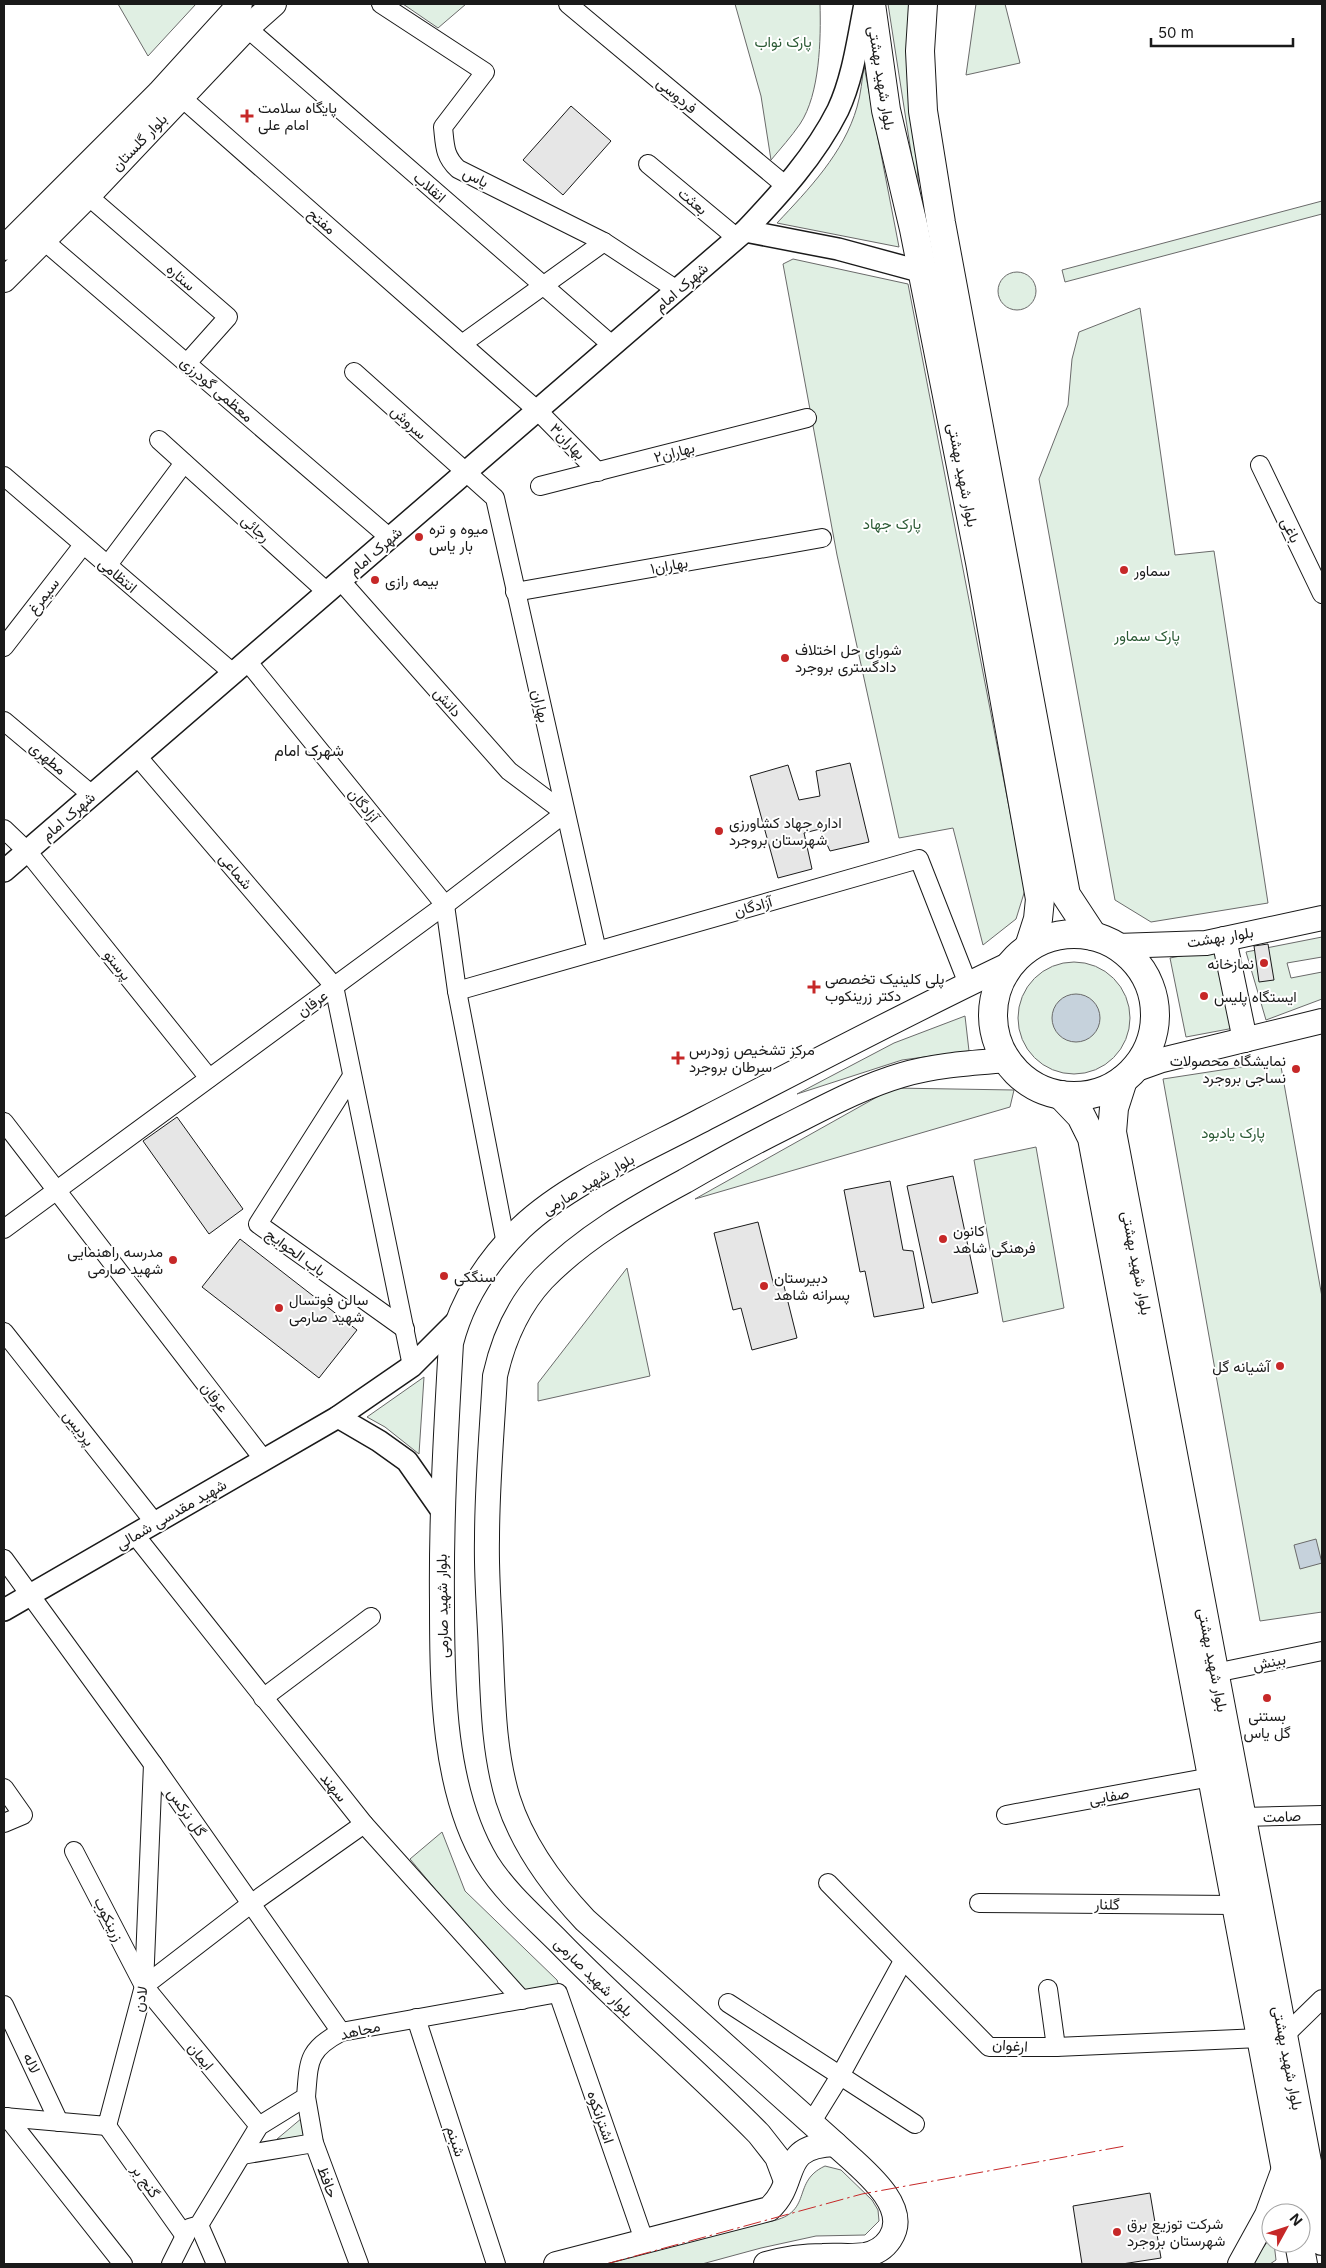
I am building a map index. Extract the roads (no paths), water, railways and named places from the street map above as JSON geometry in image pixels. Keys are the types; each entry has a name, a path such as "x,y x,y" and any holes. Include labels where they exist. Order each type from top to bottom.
{"main road":[{"name":"بلوار گلستان","path":"4,248 159,93 240,4"},
{"name":"بلوار گلستان","path":"4,280 88,196 247,28 274,4"},
{"name":"بلوار شهید بهشتی","path":"870,4 886,110 923,272 980,562 1040,899 1038,919 1020,956"},
{"name":"بلوار شهید بهشتی","path":"924,4 920,51 923,111 941,223 1066,895 1105,941"},
{"name":"بلوار بهشت","path":"1105,941 1206,943 1322,918"},
{"path":"1128,1075 1146,1053 1153,1034 1156,1014 1154,1000 1145,975 1132,958 1105,941 1083,934 1064,934 1046,939 1020,956 998,987 993,1012 996,1036 1007,1060 1021,1076 1040,1088 1061,1095 1083,1096 1097,1092 1128,1075 1162,1060 1322,1021"},
{"path":"1224,938 1245,1040"},
{"name":"بلوار شهید صارمی","path":"786,2181 777,2158 759,2134 601,1986 500,1880 476,1843 465,1814 456,1780 447,1723 442,1638 442,1510 451,1343 457,1321 470,1294 506,1244 546,1207 577,1187 1020,956"},
{"path":"766,2264 805,2257 868,2254 884,2247 895,2232 896,2215 888,2197 835,2144 585,1920 549,1879 534,1856 518,1824 508,1799 500,1764 494,1711 486,1540 495,1376 500,1350 520,1308 542,1280 598,1233 653,1198 752,1144 858,1091 903,1075 941,1066 1007,1060"},
{"name":"بلوار شهید بهشتی","path":"1128,1075 1114,1108 1112,1132 1242,1817 1272,2037"},
{"name":"بلوار شهید بهشتی","path":"1061,1095 1081,1116 1092,1138 1235,1905 1272,2037 1306,2169 1322,2241"},
{"path":"556,2264 769,2209 781,2196 790,2167 803,2152 813,2147 835,2144"},
{"name":"بلوار شهید بهشتی","path":"1297,2203 1306,2169"},
{"path":"1240,2264 1267,2215 1306,2169"}],"street":[{"name":"یاس","path":"381,4 485,72 443,127 449,160 458,168 604,242 678,290"},
{"name":"فردوسی","path":"568,4 786,186"},
{"name":"شهرک امام","path":"4,871 742,235 786,186 820,140 838,110 849,76 865,4"},
{"name":"انقلاب","path":"247,28 613,346"},
{"name":"مفتح","path":"182,98 538,411"},
{"name":"بعثت","path":"648,164 742,235"},
{"name":"ستاره","path":"88,196 228,317 187,363"},
{"path":"742,235 838,249 923,272"},
{"name":"معظمی گودرزی","path":"44,240 390,538"},
{"path":"462,344 604,242"},
{"name":"سروش","path":"354,372 465,473"},
{"name":"بهاران۳","path":"538,411 598,472"},
{"name":"بهاران۲","path":"540,486 807,418"},
{"name":"رجائی","path":"159,440 184,463 334,586"},
{"path":"107,566 184,463"},
{"name":"باغی","path":"1260,465 1322,594"},
{"name":"بهاران","path":"465,473 495,498 596,951"},
{"name":"انتظامی","path":"4,476 107,566 240,667"},
{"name":"بهاران۱","path":"515,592 822,538"},
{"name":"سیمرغ","path":"4,647 83,545"},
{"name":"دانش","path":"334,586 509,771 565,813"},
{"name":"آزادگان","path":"240,667 445,905"},
{"name":"مطهری","path":"4,721 92,795"},
{"name":"شماعی","path":"137,756 334,986"},
{"name":"عرفان","path":"4,1229 445,905 565,813"},
{"name":"پرستو","path":"4,829 27,851 209,1078"},
{"name":"آزادگان","path":"457,991 919,859 968,984"},
{"path":"445,905 457,991 506,1244"},
{"path":"334,986 412,1366"},
{"name":"باب الحوایج","path":"352,1076 258,1224 405,1329"},
{"name":"عرفان","path":"4,1122 264,1460"},
{"name":"شهید مقدسی شمالی","path":"4,1610 338,1417 412,1366 457,1321"},
{"name":"پردیس","path":"4,1332 155,1523"},
{"path":"338,1417 379,1441 407,1461 442,1510"},
{"name":"سهند","path":"135,1534 364,1824 522,2000"},
{"name":"گل نرکس","path":"4,1560 153,1764 341,2032"},
{"path":"263,1698 372,1617"},
{"name":"بینش","path":"1215,1673 1322,1651"},
{"name":"لادن","path":"107,2126 144,1986 153,1764"},
{"name":"صفایی","path":"1006,1815 1211,1777"},
{"path":"4,1788 23,1815 4,1823"},
{"name":"صامت","path":"1242,1817 1322,1815"},
{"path":"144,1986 252,1903 364,1824"},
{"name":"زرینکوب","path":"74,1852 144,1986"},
{"name":"ارغوان","path":"828,1883 989,2047 1056,2047 1272,2037"},
{"name":"گلنار","path":"979,1903 1235,1905"},
{"path":"811,2123 840,2076 903,1961"},
{"name":"ایمان","path":"144,1986 259,2126"},
{"path":"1048,1989 1056,2047"},
{"name":"مجاهد","path":"306,2097 309,2062 321,2043 341,2032 558,1993"},
{"name":"اشترانکوه","path":"558,1993 644,2240"},
{"path":"1272,2037 1322,1999"},
{"path":"728,2003 915,2124"},
{"name":"لاله","path":"4,2005 59,2122"},
{"name":"شبنم","path":"416,2018 496,2264"},
{"path":"171,2264 189,2228 199,2225 259,2126 306,2097"},
{"name":"حافظ","path":"306,2097 314,2143 359,2264"},
{"path":"5,2117 107,2126"},
{"path":"5,2117 122,2264"},
{"name":"گنج بر","path":"107,2126 185,2236"},
{"path":"242,2155 314,2143"},
{"path":"199,2225 216,2264"}],"place":[{"name":"پایگاه سلامت امام علی","path":"247,116"},
{"name":"میوه و تره بار یاس","path":"419,537"},
{"name":"سماور","path":"1124,570"},
{"name":"بیمه رازی","path":"375,580"},
{"name":"شورای حل اختلاف دادگستری بروجرد","path":"785,658"},
{"name":"اداره جهاد کشاورزی شهرستان بروجرد","path":"719,831"},
{"name":"نمازخانه","path":"1264,963"},
{"name":"پلی کلینیک تخصصی دکتر زرینکوب","path":"814,987"},
{"name":"ایستگاه پلیس","path":"1204,996"},
{"name":"مرکز تشخیص زودرس سرطان بروجرد","path":"678,1058"},
{"name":"نمایشگاه محصولات نساجی بروجرد","path":"1296,1069"},
{"name":"کانون فرهنگی شاهد","path":"943,1239"},
{"name":"مدرسه راهنمایی شهید صارمی","path":"173,1260"},
{"name":"سنگکی","path":"444,1276"},
{"name":"دبیرستان پسرانه شاهد","path":"764,1286"},
{"name":"سالن فوتسال شهید صارمی","path":"279,1308"},
{"name":"آشیانه گل","path":"1280,1366"},
{"name":"بستنی گل یاس","path":"1267,1698"},
{"name":"شرکت توزیع برق شهرستان بروجرد","path":"1117,2232"}],"district":[{"name":"شهرک امام","path":"309,750"}],"park label":[{"name":"پارک نواب","path":"783,41"},
{"name":"پارک جهاد","path":"892,523"},
{"name":"پارک سماور","path":"1147,635"},
{"name":"پارک یادبود","path":"1233,1132"}]}
